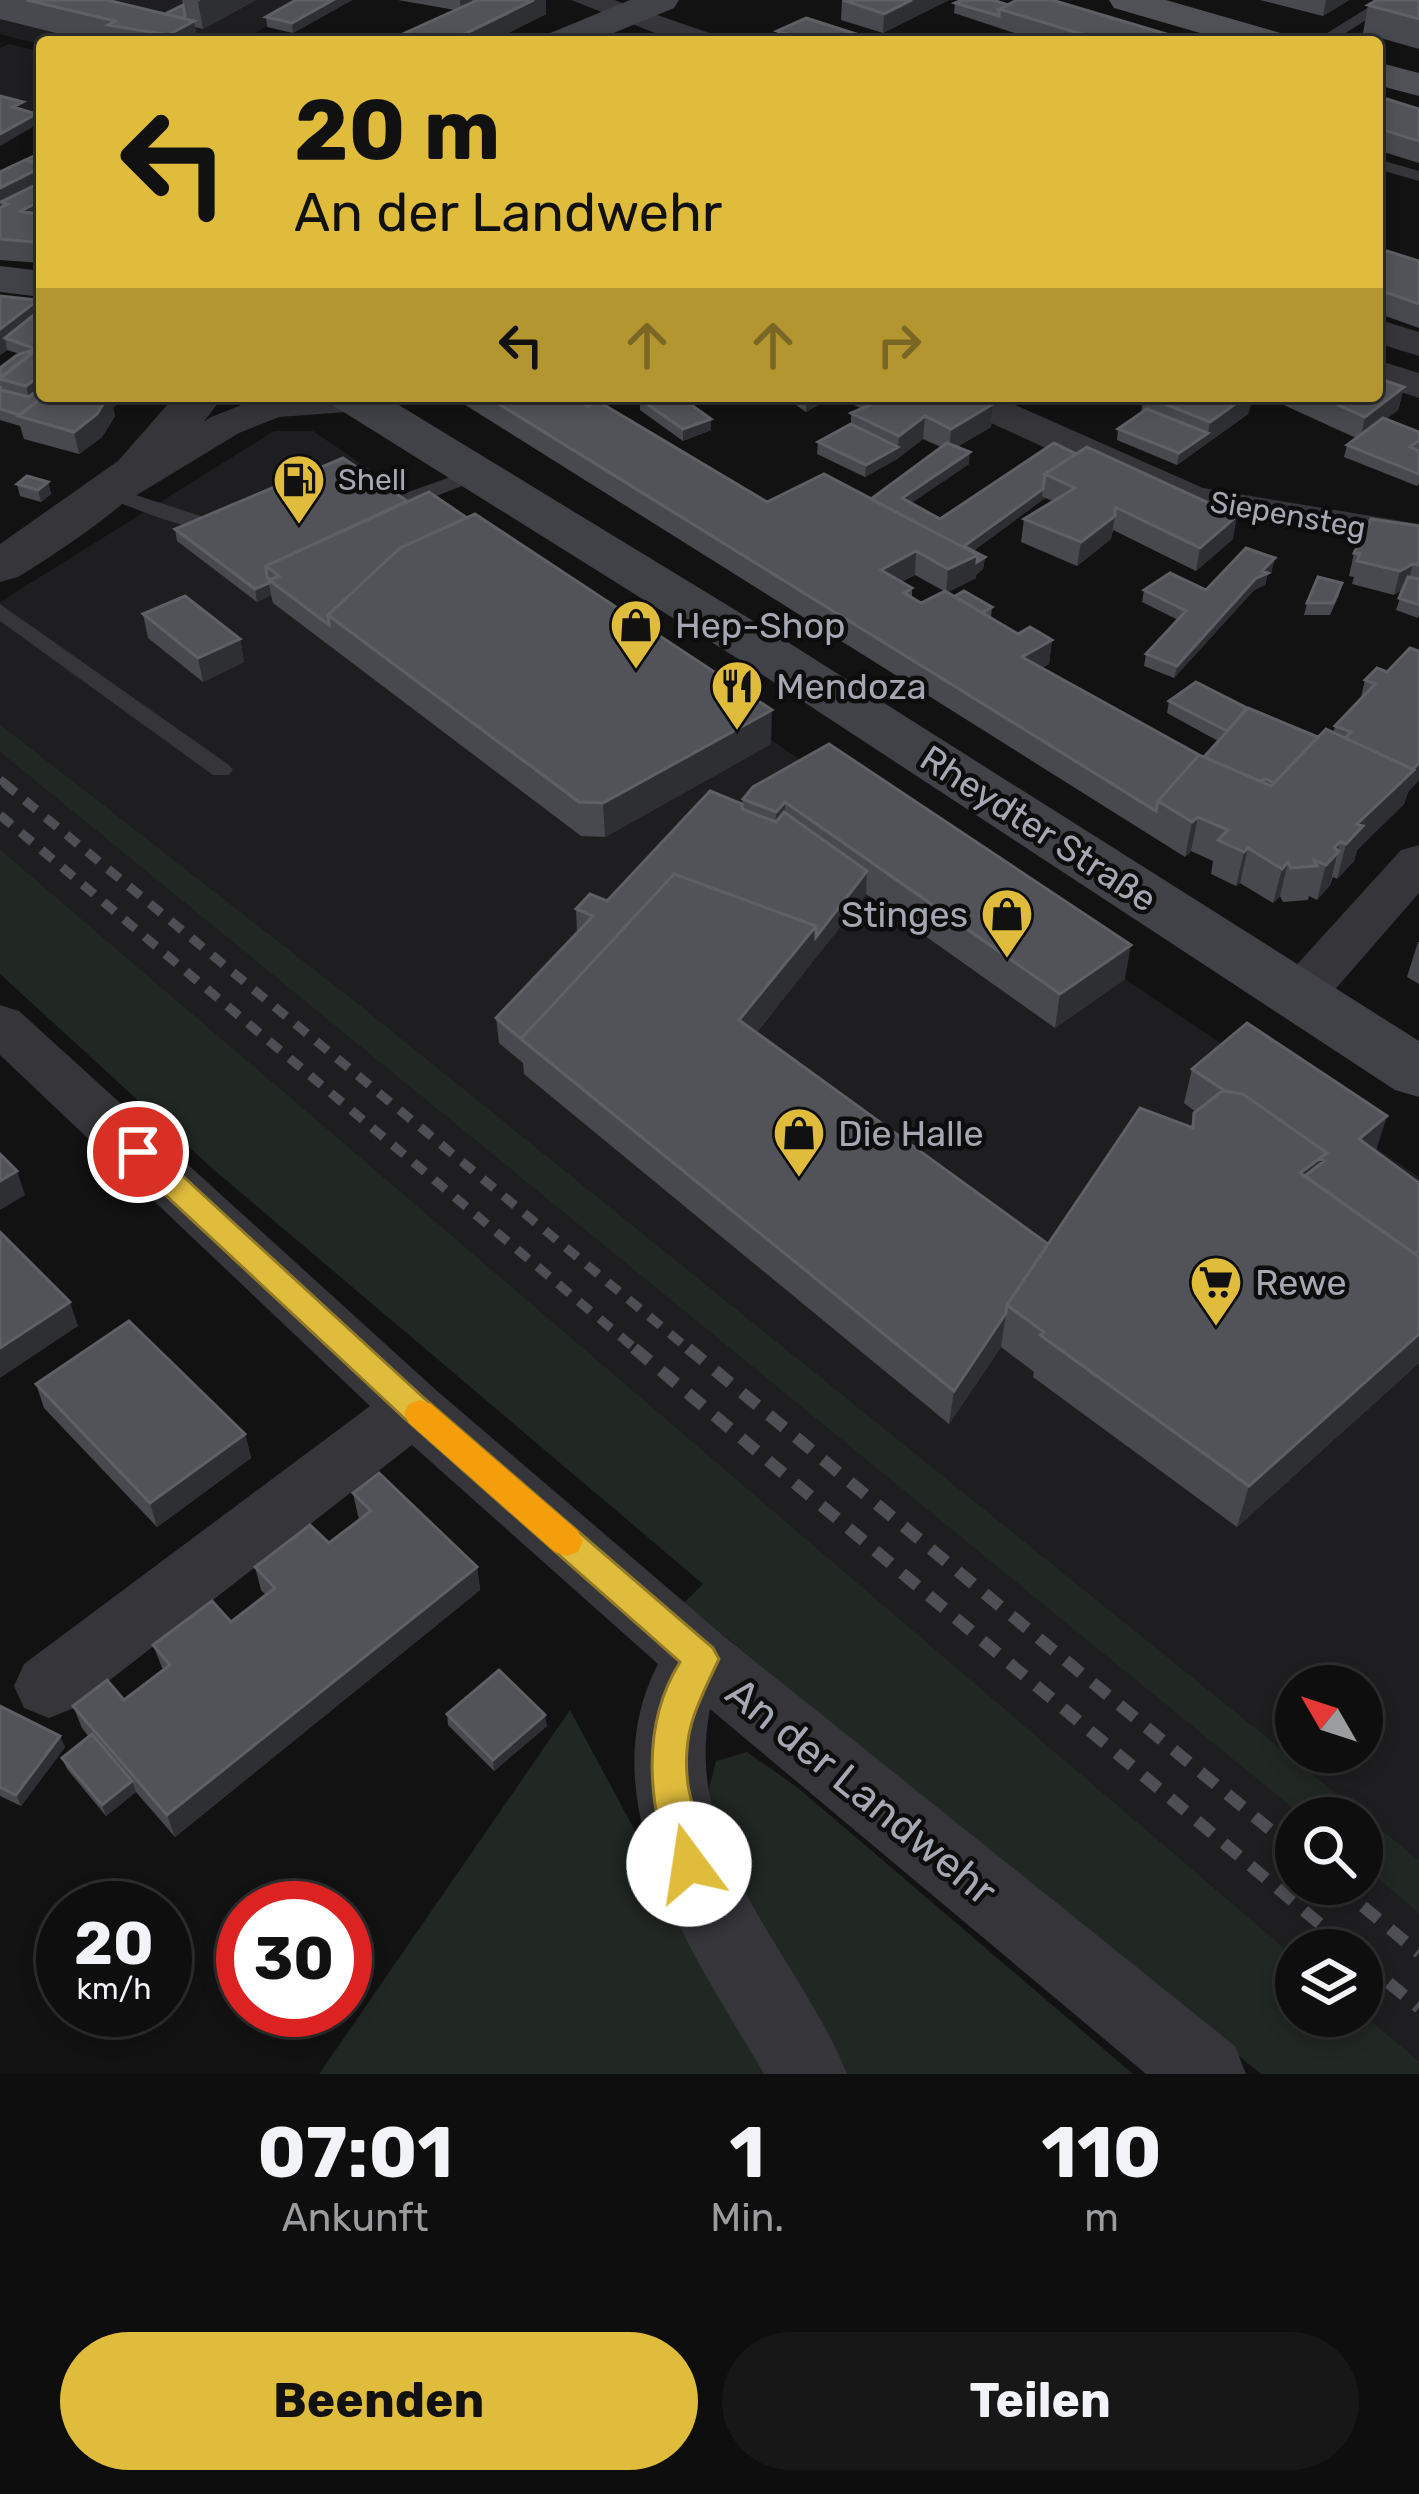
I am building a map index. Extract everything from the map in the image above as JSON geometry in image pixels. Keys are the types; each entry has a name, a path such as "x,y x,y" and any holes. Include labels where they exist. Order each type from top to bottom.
{"main road":[{"path":"1109,3 1198,36"},
{"path":"1109,3 1246,36"},
{"path":"576,36 646,7"},
{"path":"1383,75 1419,85"},
{"path":"1383,91 1419,102"},
{"path":"0,279 36,283"},
{"name":"Rheydter Straße","path":"361,402 759,648 1419,1073"}],"street":[{"path":"586,0 646,7 697,36"},
{"path":"1383,332 1419,345"},
{"path":"1383,373 1419,386"},
{"path":"111,493 176,432 195,402"},
{"path":"0,566 225,424 273,406 320,402"},
{"name":"Siepensteg","path":"977,402 1193,500 1419,537"},
{"path":"1300,995 1419,861"},
{"name":"An der Landwehr","path":"0,1024 414,1408 701,1659 1207,2074"},
{"path":"49,1686 414,1408"},
{"path":"701,1659 676,1700 671,1741 669,1784 689,1864 808,2074"}],"lane":[{"path":"1332,36 1390,0"},
{"path":"1383,166 1419,176"},
{"path":"350,510 396,505 473,475"},
{"path":"111,493 212,526 258,521"},
{"path":"0,611 221,770"}],"shaded area":[{"path":"0,0 314,0 250,36 36,36 36,43 0,34"},
{"path":"9,44 36,51 36,123 15,118 0,127 0,48"},
{"path":"274,431 313,431 1419,1177 1419,1860 1383,1831 1383,1797 1341,1797 1311,1773 1383,1773 1383,1665 1275,1665 1275,1744 356,1002 0,724 0,602"},
{"path":"0,724 356,1002 1275,1744 1275,1773 1311,1773 1341,1797 1279,1797 0,752"},
{"path":"0,752 1280,1797 1275,1797 1275,1905 1383,1905 1383,1881 1419,1911 1419,2061 1383,2031 1383,1929 1275,1929 1275,1940 0,849"},
{"path":"0,849 1275,1940 1275,2037 1383,2037 1383,2031 1419,2061 1419,2074 1261,2074 684,1603 703,1584 214,1170 0,974"},
{"path":"570,1710 766,2074 319,2074 345,2037 372,2037 372,1997"},
{"path":"747,1752 797,1787 1133,2074 839,2074 699,1826 716,1761"},
{"path":"1383,1831 1419,1860 1419,1913 1383,1883"}],"building":[{"path":"27,0 107,0 194,21 168,35 108,25 115,21"},
{"path":"296,0 333,0 292,23 266,17"},
{"path":"478,0 534,0 460,36 398,36"},
{"path":"843,0 912,0 884,14"},
{"path":"1017,0 1052,0 1173,36 1088,36 999,9"},
{"path":"1377,0 1419,0 1419,19 1368,5"},
{"path":"955,3 1008,5 999,9 999,16"},
{"path":"183,5 182,18 165,14"},
{"path":"806,18 862,36 792,36 777,31"},
{"path":"0,96 23,102 13,107 36,114 0,134"},
{"path":"1383,98 1419,109 1419,141 1383,130"},
{"path":"25,160 36,163 36,170 0,188 0,172"},
{"path":"36,185 36,203 21,211 36,214 36,242 0,239 0,208 7,204 1,202"},
{"path":"1383,250 1419,261 1419,304 1383,291"},
{"path":"0,296 36,300 36,302 0,329"},
{"path":"36,313 36,349 5,338"},
{"path":"36,349 0,378 0,368"},
{"path":"36,350 36,378 26,386 0,379"},
{"path":"1383,380 1404,387 1365,417 1331,402 1383,402"},
{"path":"0,386 29,397 36,391 36,402 20,415 0,409"},
{"path":"36,402 104,402 74,432 18,416"},
{"path":"496,402 581,402 587,406 599,402 767,502 824,474 978,555 948,569 916,551 881,570 912,588 904,593 921,603 945,591 1018,634 1030,627 1052,640 1022,657 1199,755 1158,801 1156,811"},
{"path":"644,402 687,402 711,419 683,429"},
{"path":"877,402 993,404 951,429 925,416 899,436 851,413"},
{"path":"1160,402 1238,402 1210,422"},
{"path":"1147,409 1208,433 1179,453 1118,429"},
{"path":"1383,418 1419,432 1419,440 1410,447 1419,451 1419,474 1347,445"},
{"path":"851,424 898,447 866,465 818,442"},
{"path":"947,443 970,452 902,498 940,519 1054,443 1076,454 1045,474 1043,489 964,546 985,557 977,562 978,555 871,499"},
{"path":"1087,447 1237,516 1200,548 1115,507 1115,516 1081,542 1024,519 1075,488 1045,474"},
{"path":"343,458 407,501 266,566 269,583 255,589 175,529"},
{"path":"27,476 48,482 38,490 17,484"},
{"path":"429,492 467,518 400,548 328,615 329,625 269,580 279,576 266,566"},
{"path":"475,514 772,710 603,803 579,802 328,615 400,548"},
{"path":"1371,519 1419,526 1419,565 1400,571 1357,561 1360,554 1354,553"},
{"path":"1246,548 1275,558 1262,571 1268,573 1256,578 1177,666 1146,654 1186,611 1144,590 1170,573 1206,590"},
{"path":"1318,577 1342,583 1333,603 1307,603"},
{"path":"1408,577 1419,579 1419,605 1399,598"},
{"path":"964,591 992,607 982,613 955,596"},
{"path":"185,596 240,639 198,658 143,614"},
{"path":"1410,648 1419,651 1419,763 1413,769 1345,738 1351,732 1335,726 1375,684 1365,680 1377,668 1387,672"},
{"path":"1196,682 1247,708 1227,731 1169,701"},
{"path":"1248,708 1318,737 1274,783 1204,757"},
{"path":"1326,729 1414,770 1357,824 1363,826 1346,844 1340,842 1334,848 1339,851 1326,865 1314,860 1317,866 1291,868 1288,862 1282,869 1248,848 1244,852 1218,840 1228,830 1198,817 1192,822 1158,801 1199,755 1271,786"},
{"path":"829,744 1131,945 1060,994 785,802 776,812 743,799 753,787"},
{"path":"710,791 776,822 784,812 867,871 816,937 816,926 674,874 521,1039 496,1018 593,916 576,909 590,894 607,901"},
{"path":"674,874 816,926 739,1020 1048,1244 954,1391 521,1039"},
{"path":"1247,1023 1387,1116 1359,1139 1419,1183 1419,1250 1415,1254 1305,1176 1327,1153 1243,1094 1225,1091 1192,1069"},
{"name":"Rewe","path":"1222,1091 1243,1094 1327,1153 1300,1173 1419,1257 1419,1334 1249,1486 1040,1335 1044,1332 1007,1305 1140,1108 1193,1128 1194,1113"},
{"path":"0,1154 17,1171 0,1181"},
{"path":"0,1232 70,1302 0,1348"},
{"path":"129,1321 245,1434 150,1503 36,1384"},
{"path":"379,1473 477,1567 167,1815 73,1706 107,1680 124,1700 170,1665 153,1645 212,1601 231,1622 275,1588 255,1567 310,1525 329,1543 371,1511 353,1493"},
{"path":"499,1670 545,1715 493,1760 447,1714"},
{"path":"0,1706 60,1736 16,1795 0,1787"},
{"path":"92,1734 132,1781 102,1805 62,1758"}],"railway":[{"path":"0,779 8,786"},
{"path":"4,783 691,1351"},
{"path":"0,815 638,1351"},
{"path":"634,1348 1326,1929"},
{"path":"688,1348 1275,1834"},
{"path":"1361,1905 1419,1953"},
{"path":"1383,1978 1419,2008"}],"slow traffic":[{"path":"420,1413 567,1541"}],"place":[{"name":"Shell","path":"299,526"},
{"name":"Hep-Shop","path":"636,671"},
{"name":"Mendoza","path":"737,732"},
{"name":"Stinges","path":"1007,960"},
{"name":"Die Halle","path":"799,1179"},
{"name":"Rewe","path":"1216,1328"}],"route":[{"path":"138,1152 414,1408 701,1659 676,1700 671,1741 669,1784 689,1864"}]}
